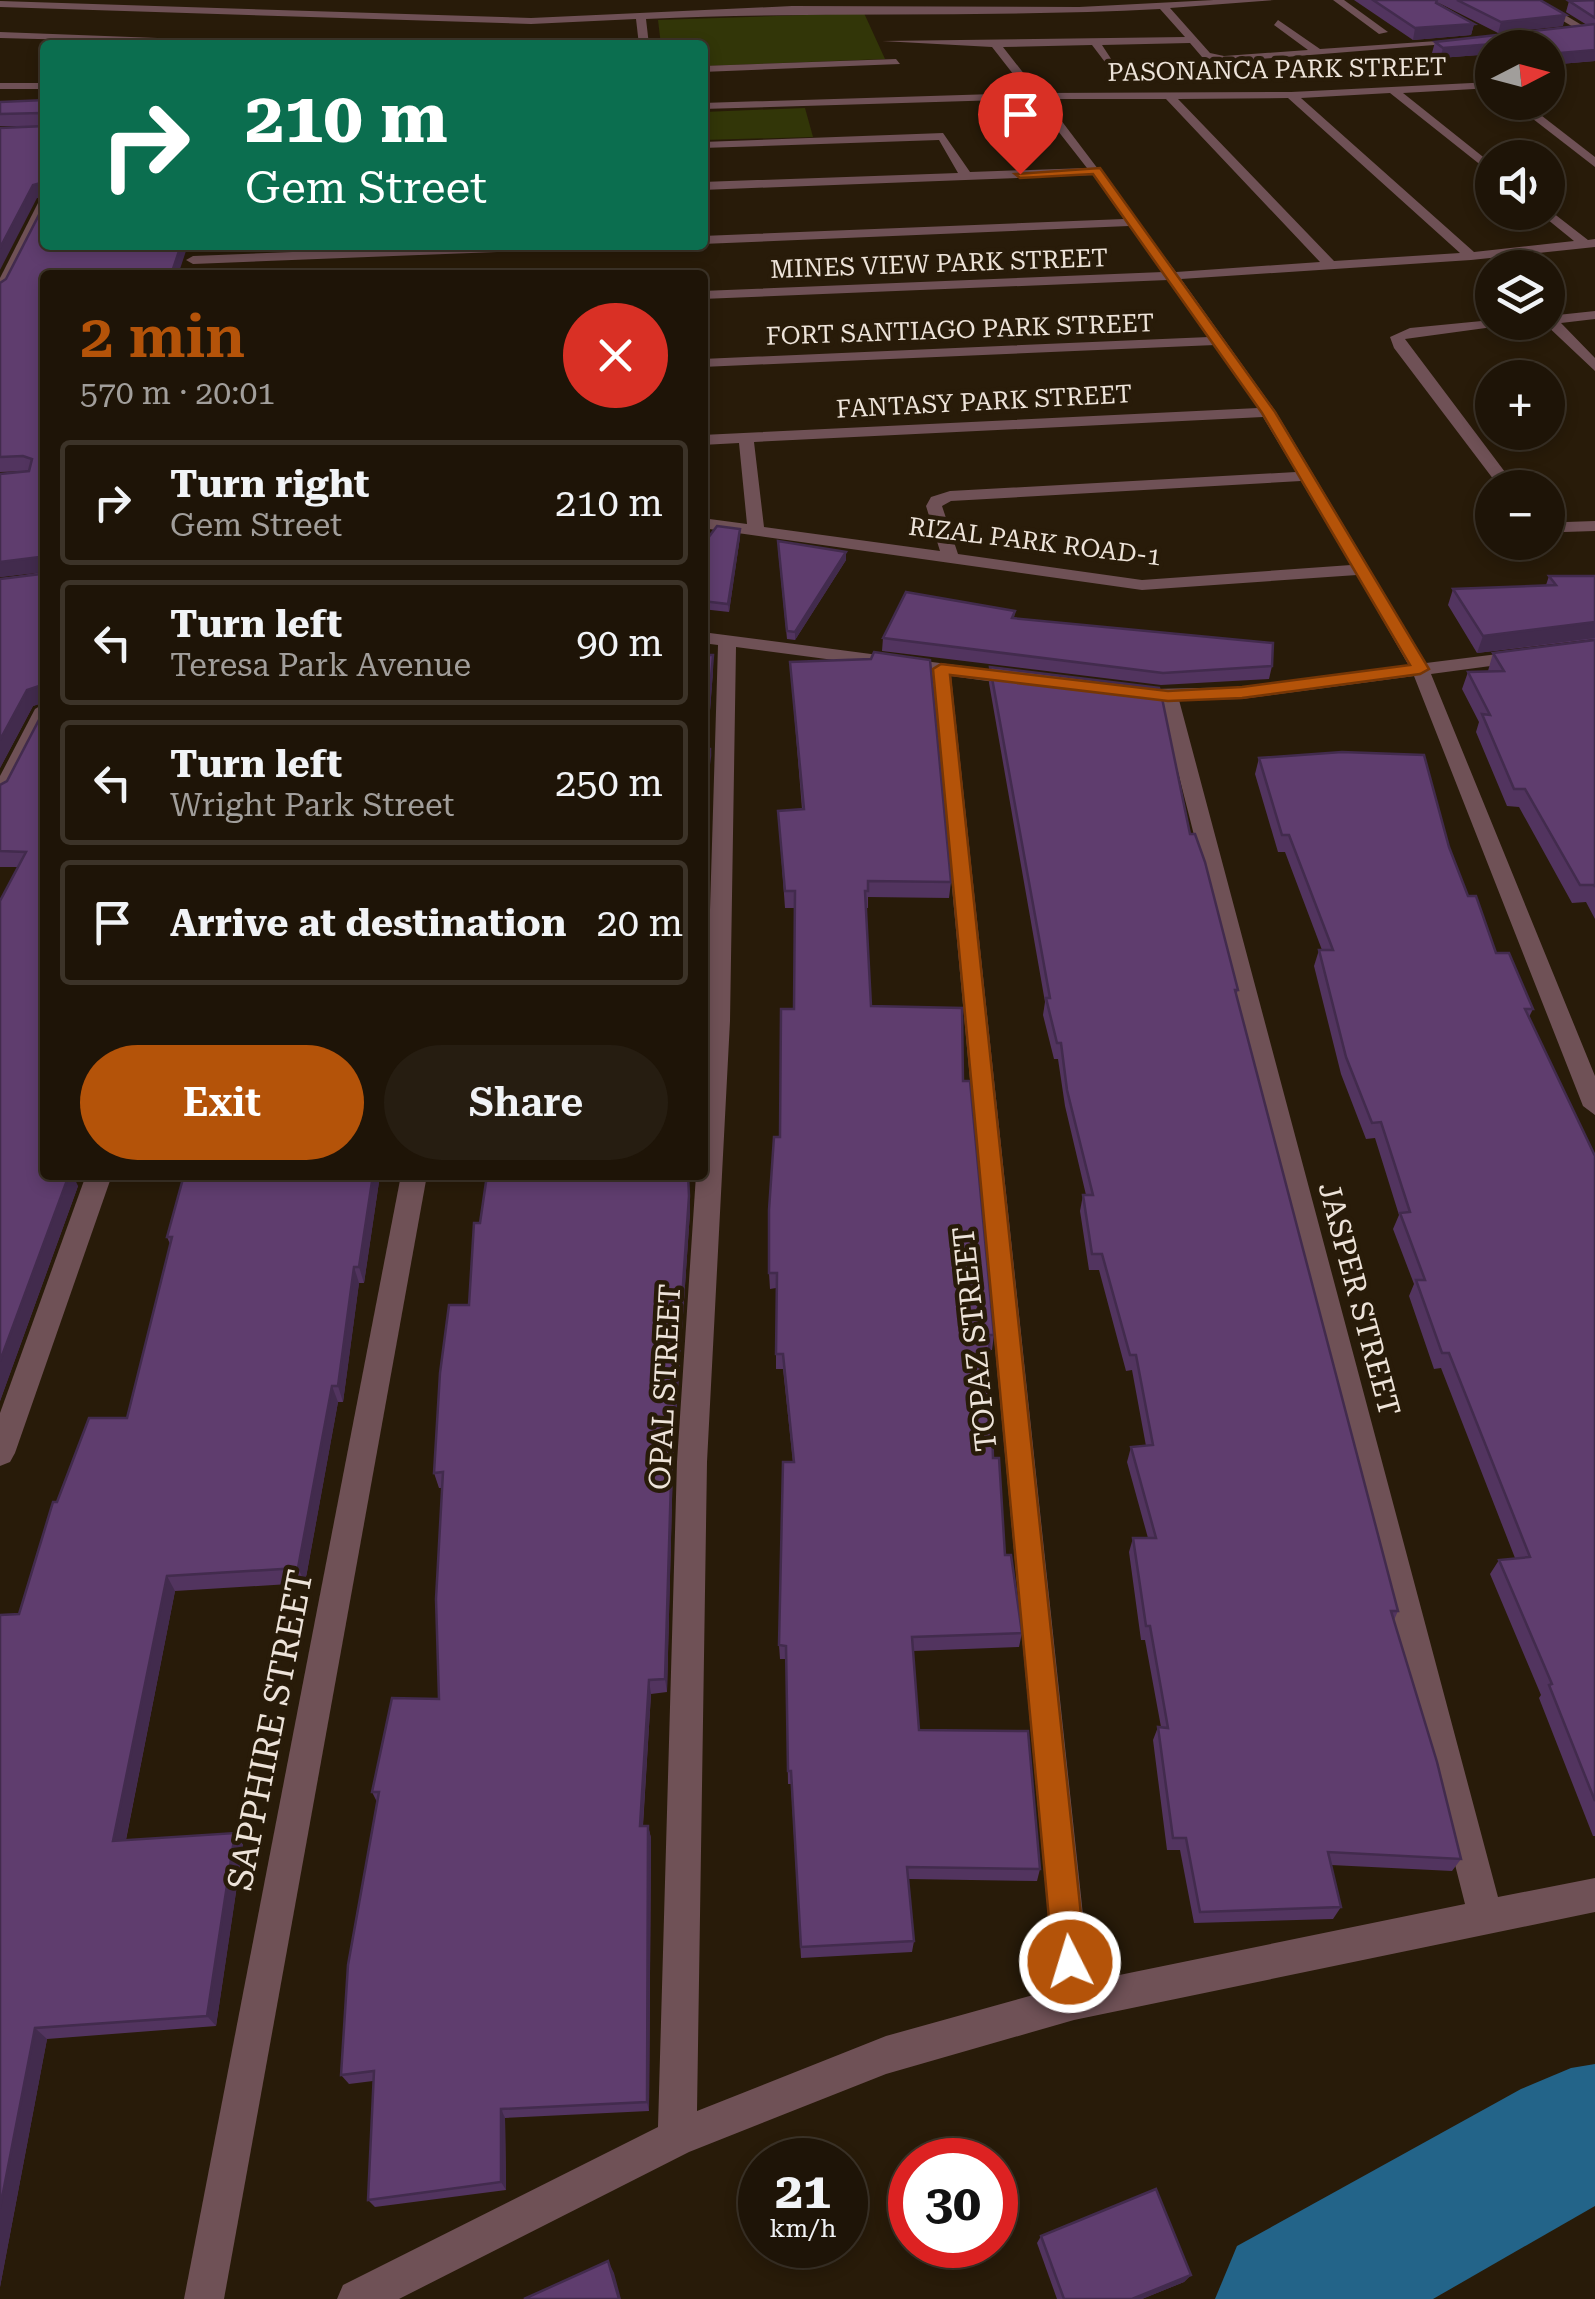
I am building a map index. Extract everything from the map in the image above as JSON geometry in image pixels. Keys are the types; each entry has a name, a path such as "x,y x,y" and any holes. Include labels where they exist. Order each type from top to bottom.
{"street":[{"path":"0,4 641,16 789,4 873,10 1164,7 1269,0"},
{"path":"1338,0 1384,32"},
{"path":"1533,0 1590,34"},
{"path":"1164,7 1206,54 1224,59 1474,42"},
{"path":"873,10 905,76"},
{"path":"641,16 643,40"},
{"path":"1278,23 1320,54"},
{"path":"1566,32 1590,34"},
{"path":"0,35 126,40"},
{"path":"888,41 995,44 1192,40"},
{"path":"1096,43 1114,71"},
{"path":"995,44 1134,222 1268,412 1420,669 1595,1106"},
{"path":"708,69 896,62"},
{"path":"0,86 40,86"},
{"name":"PASONANCA PARK STREET","path":"708,106 1035,96 1291,95 1475,86"},
{"path":"1392,90 1475,156"},
{"path":"1291,95 1471,256"},
{"path":"1168,96 1331,266"},
{"path":"1539,120 1595,163"},
{"path":"708,145 943,136 967,177"},
{"path":"708,186 1096,171"},
{"path":"0,290 40,211"},
{"path":"708,240 1134,222"},
{"path":"1565,225 1590,243"},
{"name":"MINES VIEW PARK STREET","path":"708,295 1173,276 1471,256 1590,243"},
{"path":"193,260 444,250"},
{"path":"1565,318 1595,315"},
{"path":"1475,328 1397,337 1399,345 1495,470"},
{"path":"1565,336 1595,367"},
{"name":"FORT SANTIAGO PARK STREET","path":"708,363 1219,340"},
{"name":"FANTASY PARK STREET","path":"708,440 1268,412"},
{"path":"746,438 756,530"},
{"path":"950,556 934,506 937,500 950,496 1307,476"},
{"name":"RIZAL PARK ROAD-1","path":"708,524 1142,585 1362,570"},
{"path":"1565,526 1595,526"},
{"path":"715,639 1049,683"},
{"name":"OPAL STREET","path":"678,2138 692,1462 718,1021 715,639"},
{"path":"1136,693 1168,696 1242,692 1595,648"},
{"name":"TOPAZ STREET","path":"941,669 1074,2002"},
{"name":"JASPER STREET","path":"1168,696 1486,1918"},
{"path":"0,795 40,718"},
{"path":"0,1453 97,1180"},
{"name":"SAPPHIRE STREET","path":"204,2299 413,1180"},
{"path":"356,2299 678,2138 886,2055 1074,2002 1595,1895"}],"green space":[{"path":"864,13 885,59 708,66 708,40 660,40 658,20"},
{"path":"805,108 813,137 708,140 708,112"}],"building":[{"path":"1373,0 1437,0 1436,3 1474,24 1415,28"},
{"path":"1457,0 1540,0 1566,15 1501,22"},
{"path":"1595,0 1595,18 1569,1"},
{"path":"1595,24 1595,50 1565,53 1565,30 1542,30"},
{"path":"1475,38 1475,45 1443,48 1435,42"},
{"path":"40,100 40,113 0,114 0,102"},
{"path":"40,126 40,183 33,185 0,248 0,128"},
{"path":"40,213 40,250 179,250 173,270 40,270 40,558 0,562 0,474 29,471 32,459 0,457 0,283 6,279"},
{"path":"717,526 740,529 728,604 708,602 708,538"},
{"path":"778,541 846,552 795,632 787,631"},
{"path":"40,574 40,686 27,690 0,740 0,579"},
{"path":"1549,576 1595,576 1595,622 1483,636 1453,589 1556,585"},
{"path":"906,592 1015,611 1012,618 1273,643 1272,666 1163,673 883,638"},
{"path":"1595,640 1595,887 1580,885 1525,789 1514,789 1482,714 1490,715 1468,672 1504,671 1493,653"},
{"path":"874,652 930,660 951,882 868,881 865,891 871,1006 962,1008 963,1081 970,1081 994,1335 989,1335 993,1458 999,1458 1005,1555 1011,1555 1022,1633 912,1637 919,1730 1028,1731 1040,1869 907,1867 914,1941 801,1947 788,1771 786,1646 779,1645 783,1462 794,1462 783,1354 776,1354 777,1273 769,1273 774,1137 780,1137 781,1009 794,1009 795,891 785,891 778,811 804,809 790,662 871,659"},
{"path":"708,655 713,655 708,714"},
{"path":"990,667 1159,688 1162,698 1190,834 1195,834 1205,862 1398,1611 1391,1611 1437,1762 1461,1859 1328,1852 1341,1907 1200,1912 1186,1838 1173,1838 1158,1727 1168,1728 1150,1626 1146,1626 1133,1538 1156,1538 1131,1447 1153,1445 1136,1355 1130,1355 1102,1254 1092,1254 1083,1195 1093,1195 1067,1090 1061,1043 1057,1043 1046,998 1050,998"},
{"path":"40,718 40,1180 67,1180 0,1361 0,901 26,852 0,851 0,785 7,781"},
{"path":"1342,752 1424,755 1449,847 1468,896 1476,896 1496,953 1509,953 1533,1009 1525,1009 1595,1156 1595,1801 1549,1685 1552,1684 1499,1560 1530,1557 1449,1353 1442,1353 1416,1280 1425,1280 1400,1213 1410,1212 1381,1122 1372,1123 1346,1057 1319,950 1333,950 1289,835 1282,835 1259,758"},
{"path":"183,1180 372,1180 359,1267 354,1267 338,1386 332,1386 298,1568 167,1576 113,1841 235,1833 207,2016 35,2028 0,2208 0,1615 19,1614 53,1502 57,1502 89,1418 127,1418 172,1237 167,1237"},
{"path":"486,1180 688,1180 672,1447 665,1679 649,1680 640,1826 648,1826 647,2102 501,2109 501,2182 368,2200 374,2071 341,2075 348,1965 379,1792 372,1792 392,1698 439,1699 436,1599 443,1472 434,1473 440,1373 449,1305 469,1305 474,1223 480,1223"},
{"path":"1156,2189 1191,2275 1132,2299 1064,2299 1041,2236"},
{"path":"608,2261 619,2299 524,2299"}],"waterway":[{"path":"1290,2299 1571,2139 1595,2135"}],"route":[{"path":"1020,174 1096,171 1268,412 1420,669 1242,692 1168,696 941,669 1070,1962"}]}
